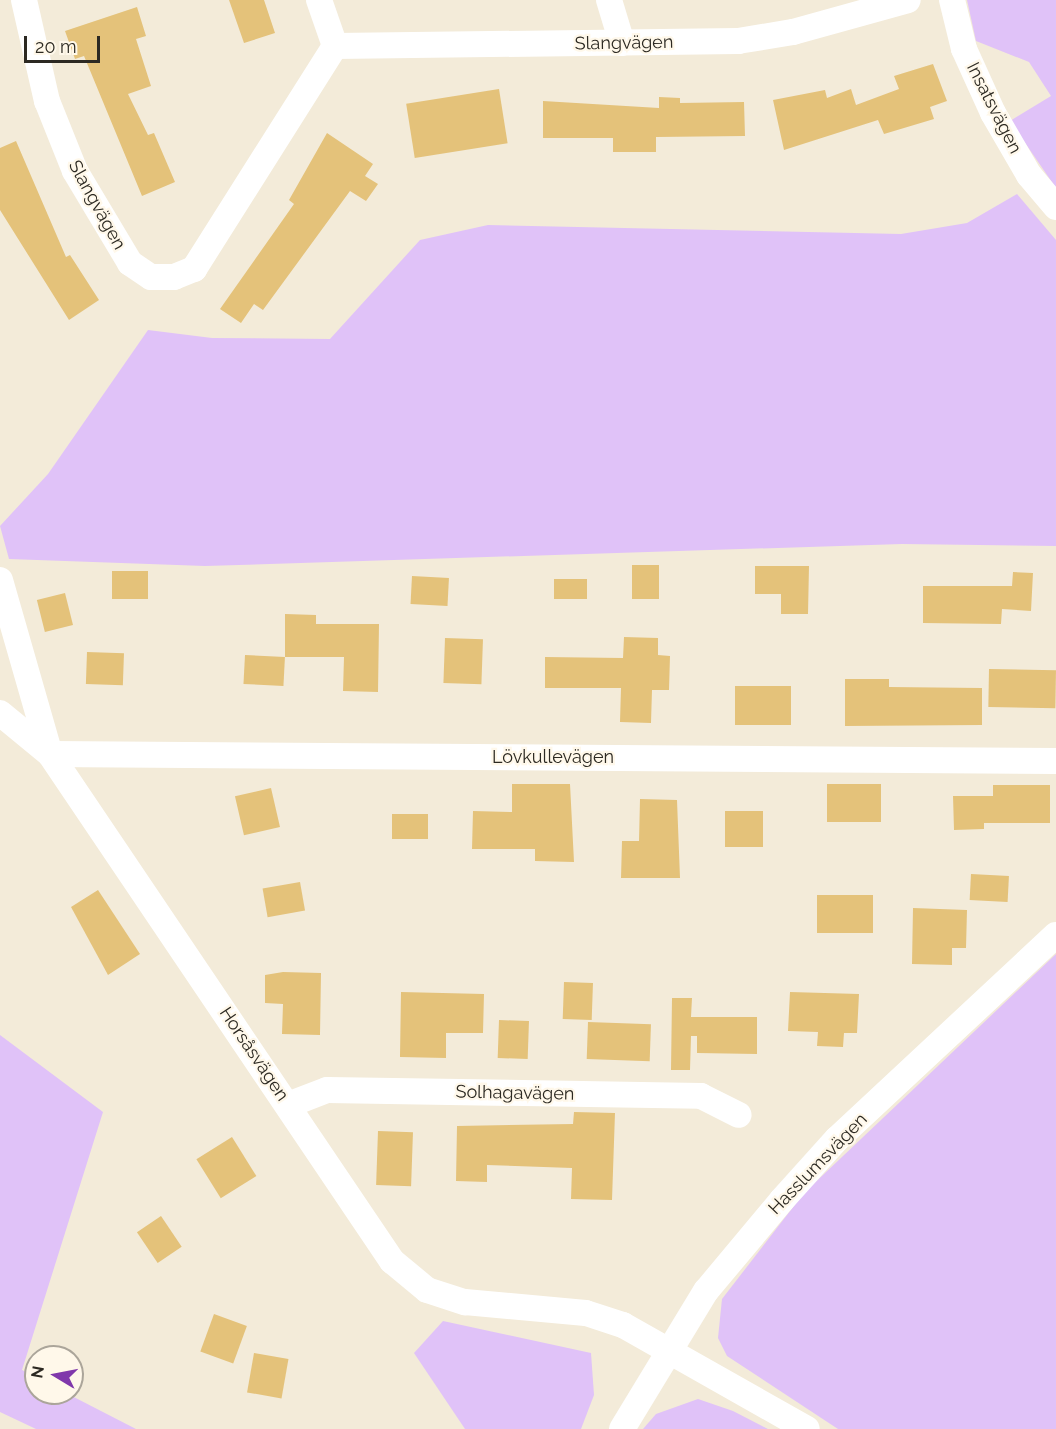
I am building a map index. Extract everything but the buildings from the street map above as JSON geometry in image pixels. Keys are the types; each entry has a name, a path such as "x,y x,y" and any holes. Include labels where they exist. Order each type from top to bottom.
{"street":[{"name":"Slangvägen","path":"24,0 47,100 75,171 130,263 151,277 174,277 194,269 335,46 738,41 793,32 908,0"},
{"path":"319,0 335,46"},
{"path":"609,0 622,43"},
{"name":"Insatsvägen","path":"952,0 964,50 993,113 1029,175 1056,207"},
{"name":"Horsåsvägen","path":"0,580 50,754 392,1261 427,1290 465,1302 585,1313 666,1348 807,1429"},
{"path":"0,713 50,754"},
{"name":"Lövkullevägen","path":"50,754 1056,761"},
{"name":"Hasslumsvägen","path":"622,1429 666,1348 706,1291 837,1139 1056,934"},
{"name":"Solhagavägen","path":"288,1105 327,1090 701,1096 739,1115"}],"shaded area":[{"path":"967,0 1056,0 1056,188 1010,121 1051,96 1029,62 976,41"},
{"path":"1017,194 1056,240 1056,546 902,544 205,566 9,559 0,526 48,474 148,330 212,338 330,339 420,240 488,225 901,234 967,223"},
{"path":"1056,954 1056,1429 838,1429 727,1356 718,1338 722,1299 804,1193"},
{"path":"0,1035 103,1112 30,1345 24,1345 22,1370 24,1371 24,1405 84,1405 84,1402 136,1429 36,1429 0,1412"},
{"path":"443,1321 591,1353 594,1395 581,1429 465,1429 414,1353"},
{"path":"698,1399 733,1411 768,1429 643,1429 656,1414"}]}
